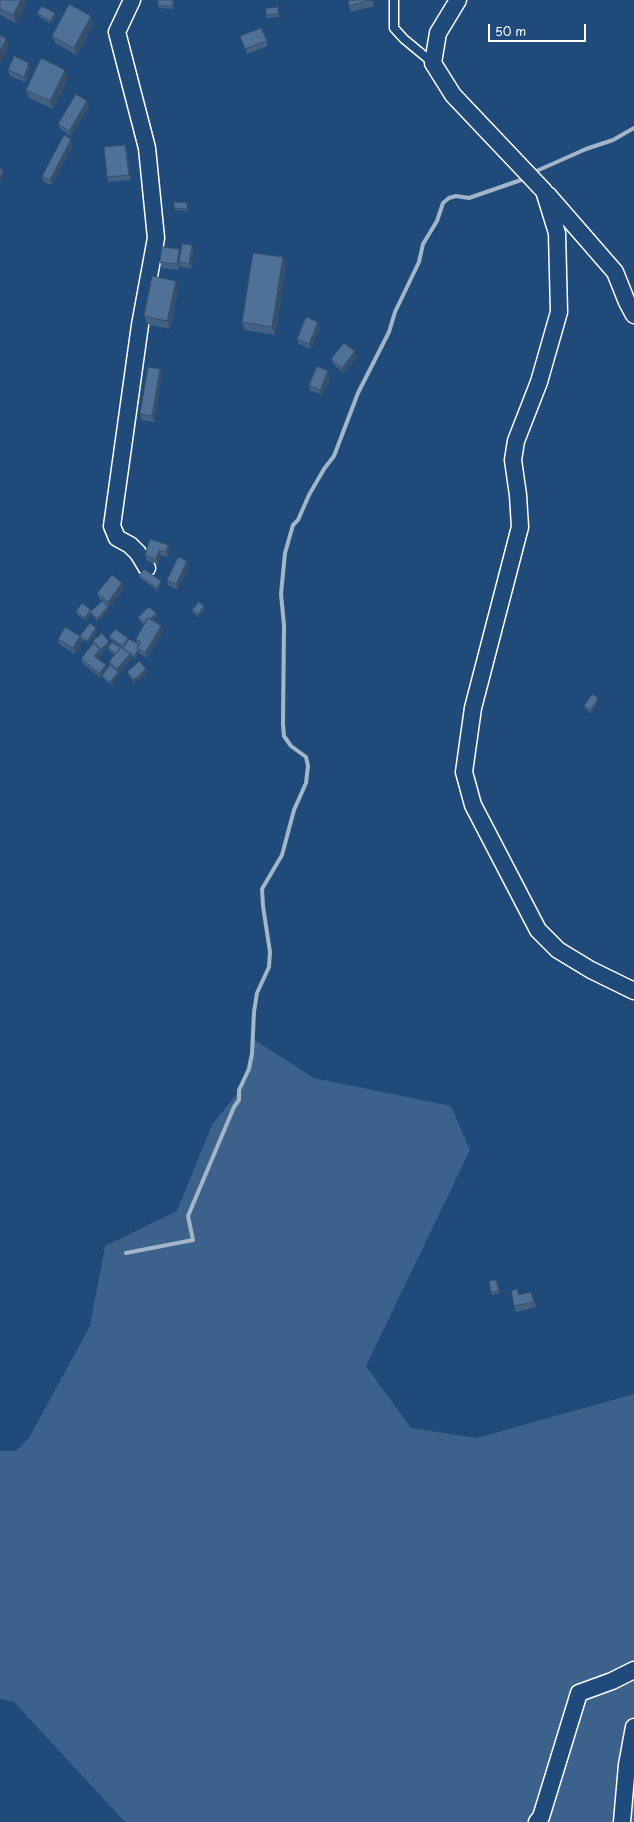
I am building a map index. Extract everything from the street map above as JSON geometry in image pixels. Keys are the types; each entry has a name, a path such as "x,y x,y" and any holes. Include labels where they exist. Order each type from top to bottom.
{"street":[{"path":"132,0 117,32 147,148 156,238 140,325 112,526 117,538 130,545 138,553 147,568"},
{"path":"458,0 438,33 433,63 453,95 544,191 615,272 634,315"},
{"path":"544,191 557,233 559,312 539,382 516,441 513,460 518,495 520,527 473,708 464,772 473,805 538,930 558,950 591,970 634,991"},
{"path":"537,1822 541,1817 579,1693 612,1681 634,1670"},
{"path":"622,1822 627,1765 634,1727"}],"lane":[{"path":"394,0 394,28 404,39 433,63"}],"shaded area":[{"path":"253,1039 314,1078 451,1106 470,1150 366,1366 411,1428 477,1438 634,1394 634,1822 125,1822 14,1702 0,1699 0,1451 16,1451 29,1438 90,1326 105,1246 177,1211 212,1125 242,1087"}],"building":[{"path":"0,0 21,0 13,15 0,9"},
{"path":"158,0 173,0 173,6 158,6"},
{"path":"348,0 372,0 349,6"},
{"path":"69,4 91,16 74,48 52,36"},
{"path":"42,6 55,13 50,21 37,13"},
{"path":"278,7 278,14 266,15 266,8"},
{"path":"261,28 267,41 245,49 240,36"},
{"path":"0,35 6,39 0,51"},
{"path":"14,56 29,63 24,77 8,70"},
{"path":"41,58 65,70 50,101 26,90"},
{"path":"76,94 87,101 69,131 58,124"},
{"path":"64,135 71,139 50,180 42,176"},
{"path":"125,145 129,175 107,177 104,147"},
{"path":"0,168 3,169 0,180"},
{"path":"174,202 187,203 187,209 174,208"},
{"path":"182,244 192,245 189,264 179,262"},
{"path":"162,247 179,249 177,264 160,262"},
{"path":"253,253 283,257 272,327 242,322"},
{"path":"152,276 176,281 167,321 144,316"},
{"path":"306,317 318,322 309,344 297,339"},
{"path":"344,343 355,351 342,368 331,359"},
{"path":"317,366 328,371 320,390 309,385"},
{"path":"148,367 160,369 152,416 140,414"},
{"path":"150,539 168,545 166,552 159,550 156,559 145,555"},
{"path":"178,557 187,561 176,584 167,580"},
{"path":"144,569 161,581 157,588 139,576"},
{"path":"112,575 122,583 108,602 97,593"},
{"path":"102,601 108,607 97,619 90,612"},
{"path":"199,602 204,606 198,615 192,610"},
{"path":"82,603 91,610 84,618 76,611"},
{"path":"149,607 156,613 150,619 148,618 144,624 138,617"},
{"path":"148,618 161,626 145,653 137,648 141,642 136,639"},
{"path":"90,623 96,628 87,641 80,636"},
{"path":"65,627 80,636 73,648 58,639"},
{"path":"115,629 128,638 123,646 109,637"},
{"path":"102,633 109,642 101,649 93,641"},
{"path":"129,639 139,645 134,656 123,648"},
{"path":"112,642 121,648 116,654 108,648"},
{"path":"93,643 100,649 94,656 106,665 99,673 81,659"},
{"path":"121,647 130,654 117,669 109,662"},
{"path":"139,661 146,669 134,680 127,672"},
{"path":"110,665 118,672 110,682 102,676"},
{"path":"592,694 598,698 591,710 584,706"},
{"path":"496,1280 499,1291 491,1292 489,1281"},
{"path":"517,1289 519,1295 531,1292 534,1302 514,1306 511,1291"}],"waterway":[{"path":"532,173 586,149 613,140 634,128"},
{"path":"126,1253 193,1240 188,1216 234,1107 239,1100 239,1090 249,1069 252,1054 254,1012 257,993 269,967 270,952 262,889 282,855 294,810 306,783 308,766 306,757 291,746 284,736 283,724 284,625 281,594 285,553 293,525 298,520 309,495 324,469 334,456 358,393 389,332 395,312 419,262 423,244 437,221 443,203 449,198 456,196 469,198 521,180 526,176"}]}
